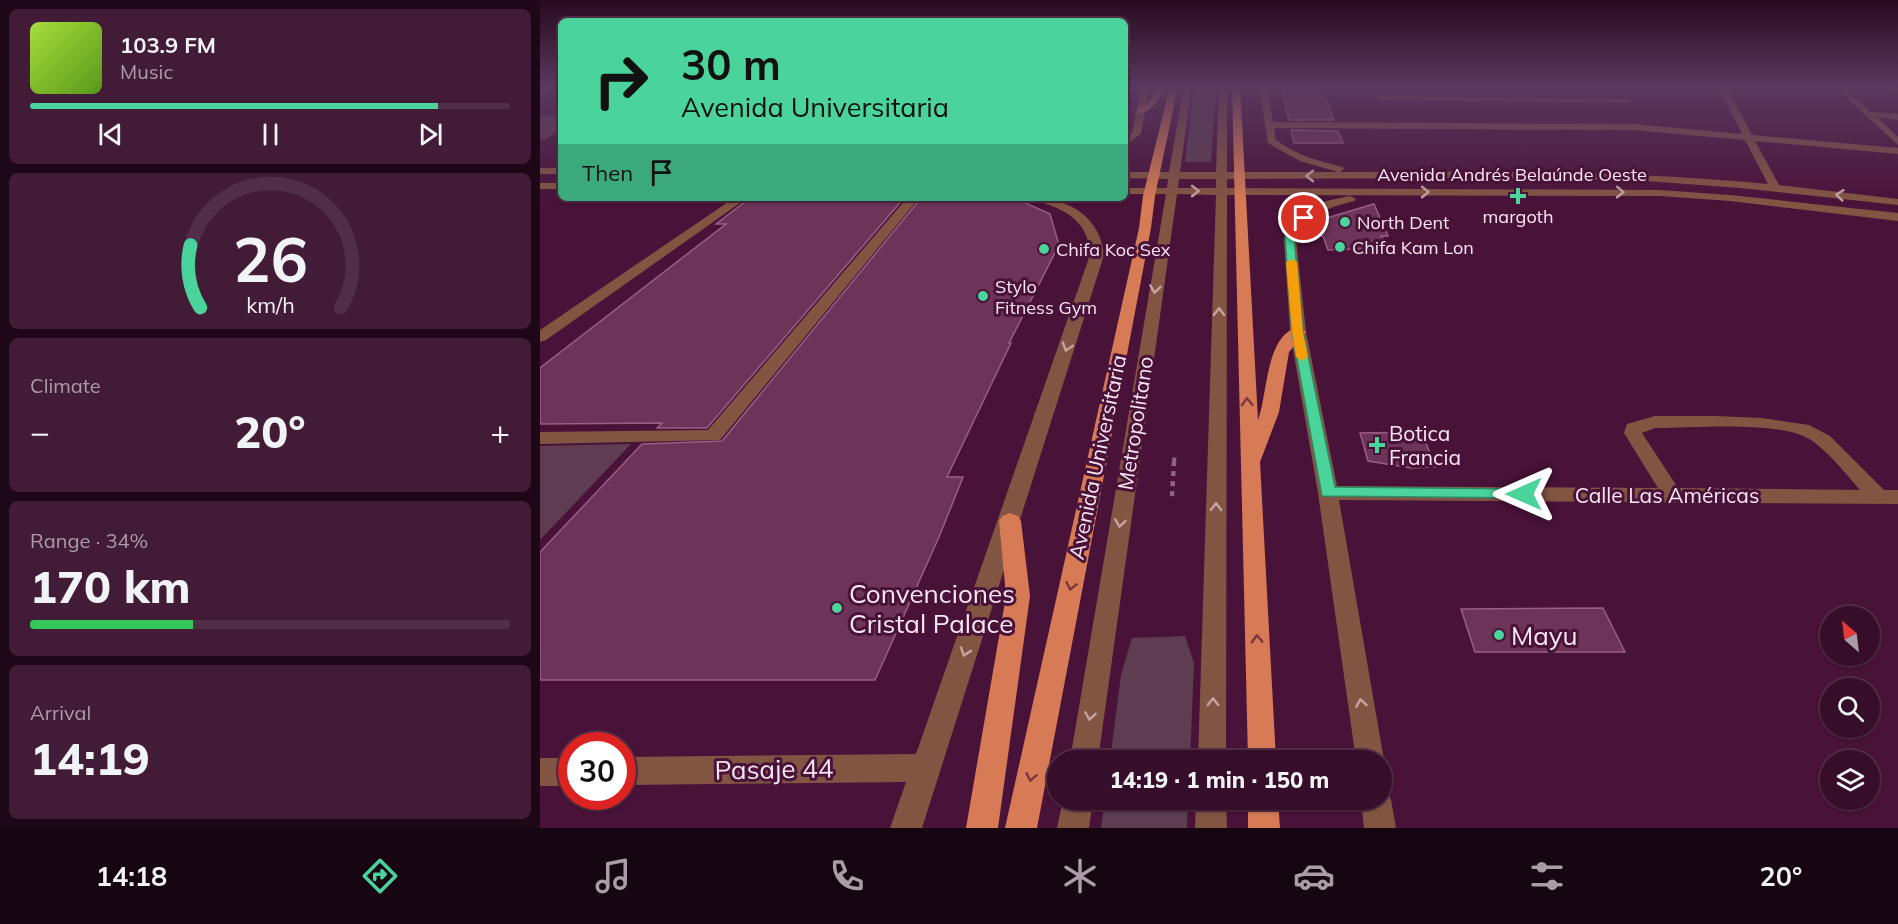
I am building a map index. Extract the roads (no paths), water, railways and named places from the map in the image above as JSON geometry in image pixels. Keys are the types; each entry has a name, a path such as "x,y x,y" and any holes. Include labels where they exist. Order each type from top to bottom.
{"main road":[{"name":"Avenida Universitaria","path":"1021,828 1140,251 1162,183 1169,125"},
{"path":"1234,125 1230,183 1250,468 1262,750"},
{"path":"1250,468 1270,412 1281,351 1298,332"},
{"path":"982,828 1018,596 1010,521"},
{"path":"1263,810 1264,828"}],"street":[{"path":"1128,140 1136,134 1138,125"},
{"name":"Metropolitano","path":"1085,750 1162,183 1178,125"},
{"path":"1212,750 1230,183 1225,125"},
{"path":"1279,125 1270,125 1271,141 1280,149 1300,158 1353,171 1390,184"},
{"path":"1695,125 1749,137 1898,151"},
{"path":"1742,125 1774,188"},
{"path":"1880,125 1898,142"},
{"path":"540,171 558,171"},
{"name":"Avenida Andrés Belaúnde Oeste","path":"1128,176 1162,183 1390,184 1504,176 1656,179 1774,188 1898,202"},
{"path":"1504,176 1515,184 1518,192"},
{"path":"1558,176 1564,184 1578,192"},
{"name":"Avenida Andrés Belaúnde Oeste","path":"1128,190 1162,183 1230,183 1390,184 1518,192 1660,193 1730,198 1898,217"},
{"path":"1368,750 1328,493 1298,332 1290,238 1297,224 1330,203 1390,184"},
{"path":"540,186 558,186"},
{"path":"540,337 737,201"},
{"path":"540,438 713,436 910,201"},
{"path":"906,828 1097,255 1098,242 1086,222 1074,212 1048,201"},
{"path":"1672,495 1633,433 1634,428 1639,425 1655,422 1776,424 1797,427 1818,436 1888,497"},
{"name":"Calle Las Américas","path":"1328,493 1888,497"},
{"name":"Pasaje 44","path":"636,771 926,768"},
{"path":"540,772 558,772"},
{"path":"1073,828 1076,810"},
{"path":"1210,828 1211,810"},
{"path":"1377,810 1380,828"}],"place":[{"name":"margoth","path":"1518,196"},
{"name":"North Dent","path":"1345,222"},
{"name":"Chifa Kam Lon","path":"1340,247"},
{"name":"Chifa Koc Sex","path":"1044,249"},
{"name":"Stylo Fitness Gym","path":"983,296"},
{"name":"Botica Francia","path":"1377,445"},
{"name":"Convenciones Cristal Palace","path":"837,608"},
{"name":"Mayu","path":"1499,635"}]}
